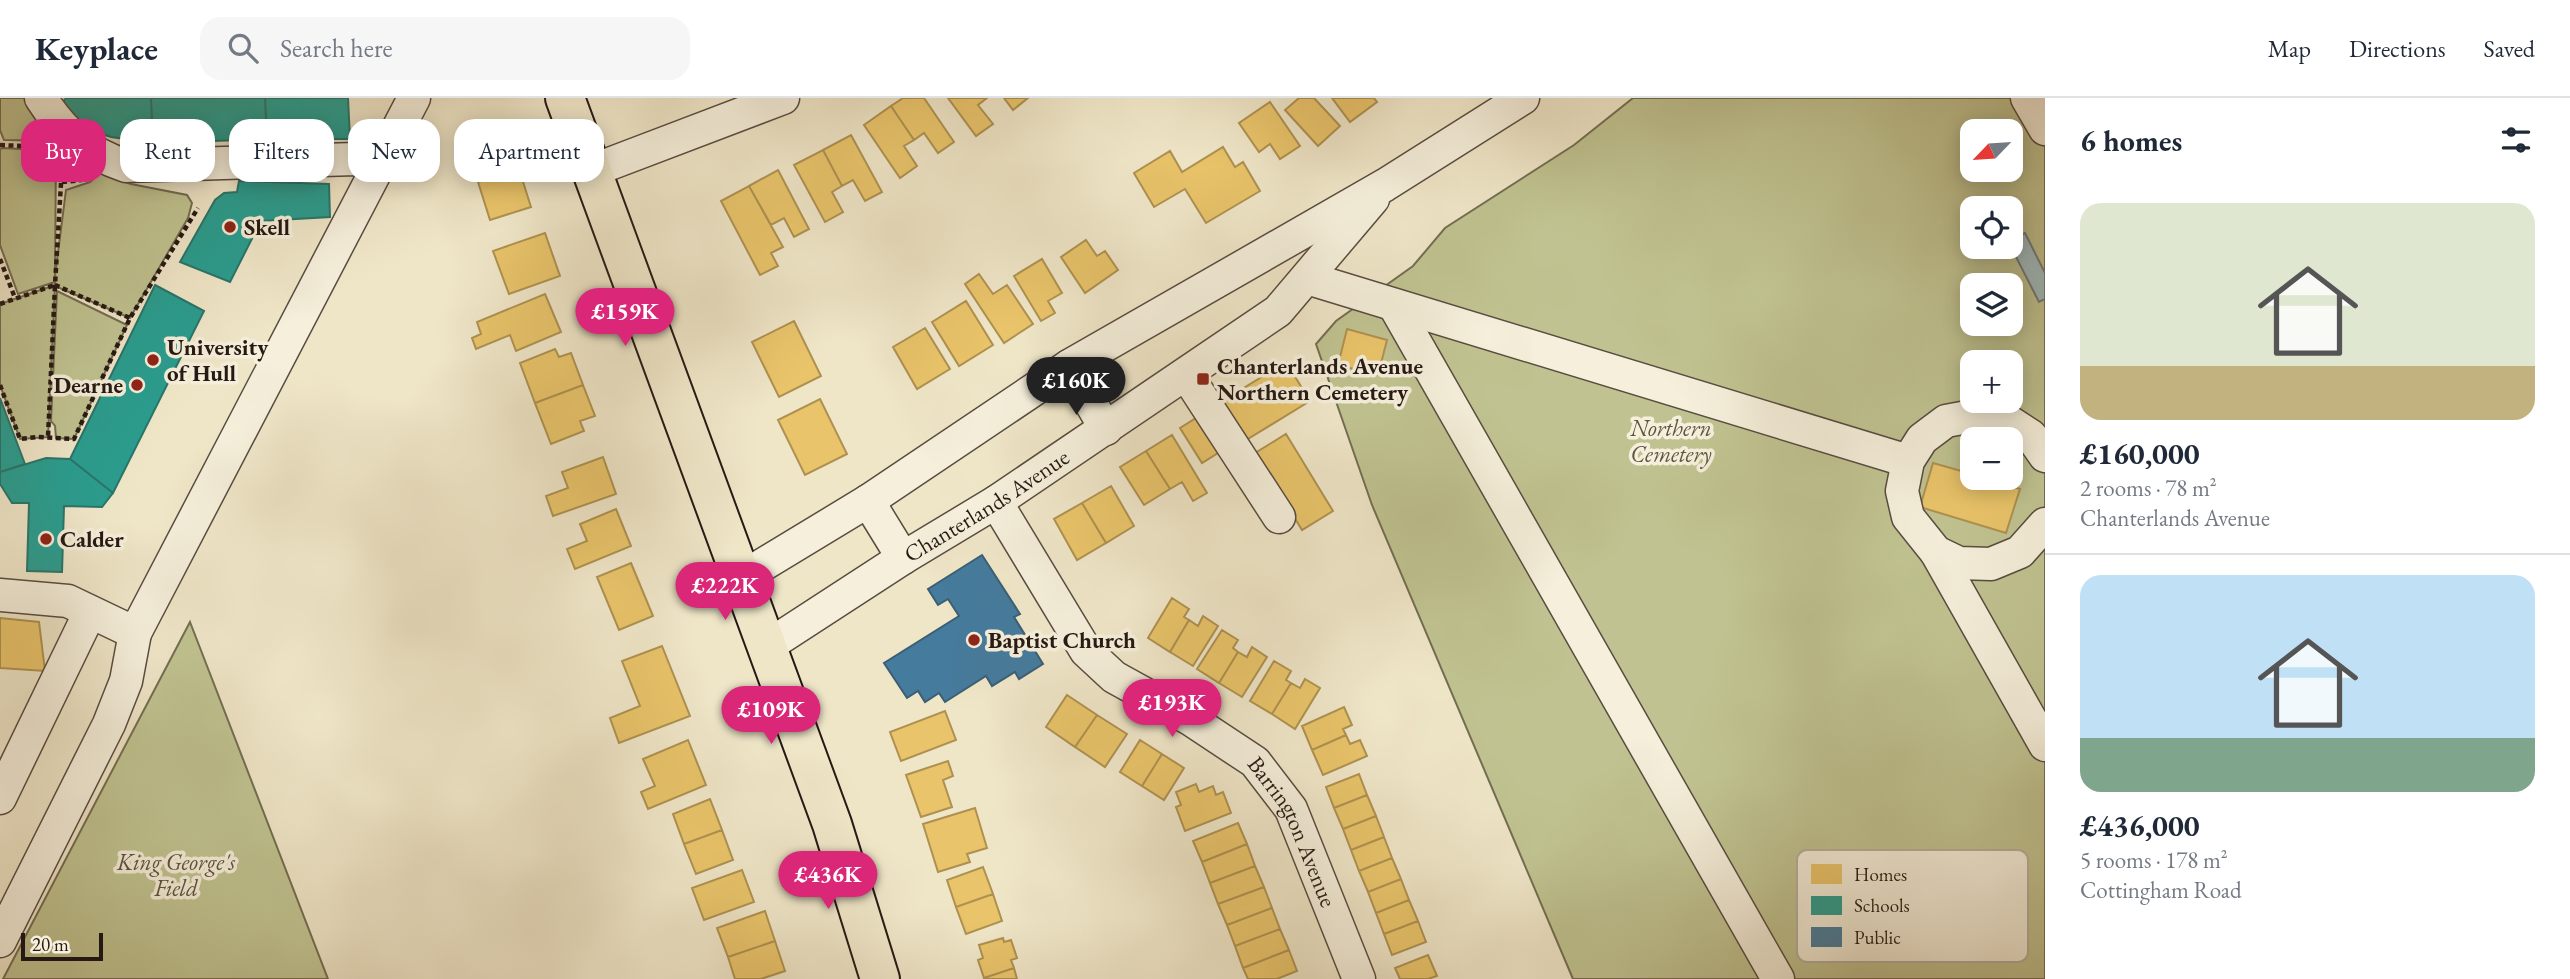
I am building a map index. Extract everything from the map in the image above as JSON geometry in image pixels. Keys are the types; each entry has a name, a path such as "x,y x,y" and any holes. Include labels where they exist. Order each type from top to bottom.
{"main road":[{"path":"565,98 573,119"},
{"path":"596,182 832,824 880,979"}],"street":[{"path":"41,98 65,131 75,139 96,155 126,166 348,159"},
{"path":"403,119 414,98"},
{"path":"604,166 783,98"},
{"name":"Chanterlands Avenue","path":"741,578 868,501 1069,366 1385,185 1523,98"},
{"path":"2027,98 2045,129"},
{"path":"0,941 109,724 126,681 135,633 370,182"},
{"name":"Chanterlands Avenue","path":"766,647 903,558 996,502 1278,311 1385,185"},
{"path":"1307,278 1908,461"},
{"path":"1394,304 1778,979"},
{"path":"1069,366 1106,429"},
{"path":"1186,374 1279,517"},
{"path":"2045,456 2031,436 2008,421 1978,415 1946,421 1922,439 1908,461 1902,491 1908,517 1936,552 2045,745"},
{"path":"868,501 903,558"},
{"name":"Barrington Avenue","path":"996,502 1086,651 1114,677 1190,719 1255,762 1291,809 1359,979"},
{"path":"1936,552 1959,563 1991,564 2020,552 2045,524"},
{"path":"0,595 68,601 135,633"},
{"path":"0,797 90,612"}],"path":[{"path":"0,145 21,146"},
{"path":"48,437 62,182"},
{"path":"0,385 20,439 74,439 130,318 198,208"},
{"path":"0,259 15,298"},
{"path":"0,304 55,285 130,318"}],"green space":[{"path":"0,98 24,98 40,119 21,119 21,140 4,140 0,130"},
{"name":"Northern Cemetery","path":"1633,98 2045,98 2045,979 1573,979 1372,505 1316,344 1336,321 1413,266 1445,228 1574,145"},
{"path":"0,149 21,149 21,182 56,182 55,276 66,190 90,182 106,182 106,175 120,182 187,195 192,203 188,218 130,318 55,286 48,437 20,439 0,385 0,304 55,285 55,282 18,294 0,245"},
{"path":"57,291 127,325 74,439 56,438 55,426 51,421"},
{"name":"King George's Field","path":"190,622 328,979 3,979"}],"water":[{"path":"2025,233 2045,273 2045,299 2039,302 2017,259 2023,259"}],"building: Homes":[{"path":"903,98 924,98 954,142 938,153 924,133 914,140 891,106"},
{"path":"948,98 987,98 978,105 993,124 976,136"},
{"path":"1004,98 1028,98 1013,110"},
{"path":"1299,98 1314,98 1340,126 1318,146 1285,110"},
{"path":"1332,98 1374,98 1377,102 1350,122"},
{"path":"1270,102 1300,146 1280,159 1270,144 1259,152 1239,123"},
{"path":"891,106 914,140 904,146 917,166 900,178 864,125"},
{"path":"851,135 882,192 865,201 853,180 842,186 823,150"},
{"path":"1223,147 1235,167 1243,162 1260,191 1206,223 1185,189 1154,207 1134,173 1170,151 1182,172"},
{"path":"823,150 842,186 832,192 843,212 825,222 794,165"},
{"path":"778,170 809,229 794,237 784,218 771,225 749,186"},
{"path":"478,182 523,182 531,207 490,220"},
{"path":"749,186 783,247 771,253 778,266 760,275 721,201"},
{"path":"545,233 560,276 509,294 493,251"},
{"path":"1086,240 1097,256 1105,251 1118,270 1085,293 1061,257"},
{"path":"1042,259 1062,293 1048,301 1055,313 1041,321 1014,276"},
{"path":"979,274 993,294 1007,285 1033,324 1004,343 965,284"},
{"path":"545,294 561,332 516,351 510,335 476,349 472,338 481,334 477,322"},
{"path":"966,301 993,345 959,366 932,322"},
{"path":"794,321 821,376 779,397 752,342"},
{"path":"925,328 950,369 917,389 893,347"},
{"path":"1347,329 1387,340 1378,375 1338,365"},
{"path":"555,349 559,357 571,353 583,385 535,403 520,363"},
{"path":"1286,362 1310,401 1243,442 1219,403"},
{"path":"583,385 595,416 580,421 584,431 551,444 535,403"},
{"path":"820,399 847,454 805,475 778,420"},
{"path":"1204,413 1226,448 1202,463 1180,428"},
{"path":"1286,434 1333,511 1302,530 1255,453"},
{"path":"1172,435 1207,493 1193,501 1182,482 1170,489 1146,451"},
{"path":"1146,451 1170,489 1144,505 1120,467"},
{"path":"603,457 616,494 553,516 546,496 568,488 562,472"},
{"path":"1933,463 1960,471 1960,490 2020,490 2006,533 1920,507"},
{"path":"1111,486 1134,526 1106,543 1082,503"},
{"path":"1082,503 1106,543 1077,560 1054,519"},
{"path":"616,509 631,546 575,569 567,549 587,541 580,524"},
{"path":"631,563 653,616 619,630 597,577"},
{"path":"1172,598 1189,609 1184,617 1189,620 1170,652 1148,638"},
{"path":"1203,616 1218,626 1193,666 1170,652 1189,620 1198,626"},
{"path":"0,618 39,622 45,671 0,668"},
{"path":"1222,630 1238,640 1233,648 1238,652 1219,683 1197,669"},
{"path":"662,646 690,716 619,743 610,718 640,706 622,661"},
{"path":"1252,647 1267,657 1242,697 1219,683 1238,652 1247,657"},
{"path":"1274,661 1291,671 1286,680 1291,683 1272,714 1250,701"},
{"path":"1305,679 1320,688 1295,729 1272,714 1291,683 1300,688"},
{"path":"1067,695 1097,715 1075,747 1046,727"},
{"path":"1344,707 1352,725 1343,729 1346,735 1312,750 1302,726"},
{"path":"945,711 956,740 901,761 890,732"},
{"path":"1097,715 1127,734 1105,767 1075,747"},
{"path":"1346,735 1350,744 1360,740 1367,756 1323,775 1312,750"},
{"path":"688,740 706,785 648,809 641,792 655,786 643,759"},
{"path":"1140,740 1162,754 1142,786 1120,772"},
{"path":"1162,754 1184,768 1164,800 1142,786"},
{"path":"948,761 953,776 943,780 952,807 921,817 906,775"},
{"path":"1359,774 1367,795 1334,808 1326,787"},
{"path":"1196,784 1199,792 1213,786 1216,795 1223,792 1231,813 1185,831 1176,807 1181,805 1176,792"},
{"path":"1367,795 1376,816 1343,829 1334,808"},
{"path":"710,799 722,830 684,844 673,814"},
{"path":"975,808 987,848 967,854 970,862 938,872 923,824"},
{"path":"1376,816 1384,837 1351,850 1343,829"},
{"path":"1238,823 1247,844 1202,862 1193,841"},
{"path":"722,830 733,860 696,874 684,844"},
{"path":"1384,837 1392,858 1359,871 1351,850"},
{"path":"1247,844 1255,866 1210,883 1202,862"},
{"path":"1392,858 1401,879 1368,892 1359,871"},
{"path":"1255,866 1264,887 1218,904 1210,883"},
{"path":"983,867 993,894 956,907 947,880"},
{"path":"742,870 754,902 704,920 692,888"},
{"path":"1401,879 1409,900 1376,913 1368,892"},
{"path":"1264,887 1272,908 1227,925 1218,904"},
{"path":"993,894 1002,921 966,934 956,907"},
{"path":"1409,900 1418,921 1384,934 1376,913"},
{"path":"1272,908 1280,929 1235,946 1227,925"},
{"path":"765,911 775,941 728,957 717,928"},
{"path":"1418,921 1426,942 1392,955 1384,934"},
{"path":"1280,929 1289,950 1243,968 1235,946"},
{"path":"1003,938 1004,942 1011,940 1017,958 1011,960 1014,968 984,978 978,960 983,958 979,945"},
{"path":"775,941 785,971 761,979 735,979 728,957"},
{"path":"1289,950 1297,971 1277,979 1248,979 1243,968"},
{"path":"1428,955 1437,976 1428,979 1400,979 1395,968"},
{"path":"1014,968 1017,979 984,979 984,978"}],"building: Schools":[{"path":"66,98 151,98 152,119 120,119 120,138 106,135 106,119 70,119 58,108"},
{"path":"151,98 265,98 266,119 229,119 229,140 215,141 215,119 152,119"},
{"path":"265,98 348,98 348,139 334,139 334,119 266,119"},
{"name":"Skell","path":"239,182 329,184 330,217 261,221 230,282 180,262 215,200 224,193 237,192"},
{"name":"Dearne","path":"155,285 204,311 113,493 70,459"},
{"path":"0,398 25,464 0,472"},
{"name":"Calder","path":"46,458 70,459 113,493 102,507 64,506 62,572 27,571 29,503 12,503 0,484 0,472"}],"building: Public":[{"name":"Baptist Church","path":"982,555 1020,614 1014,617 1043,664 1019,679 1015,672 992,686 986,676 945,702 939,693 925,702 918,691 907,698 884,663 959,616 948,599 938,605 928,589"}],"place":[{"name":"Skell","path":"230,227"},
{"name":"University of Hull","path":"153,360"},
{"name":"Chanterlands Avenue Northern Cemetery","path":"1203,379"},
{"name":"Dearne","path":"137,385"},
{"name":"Calder","path":"46,539"},
{"name":"Baptist Church","path":"974,640"}]}
